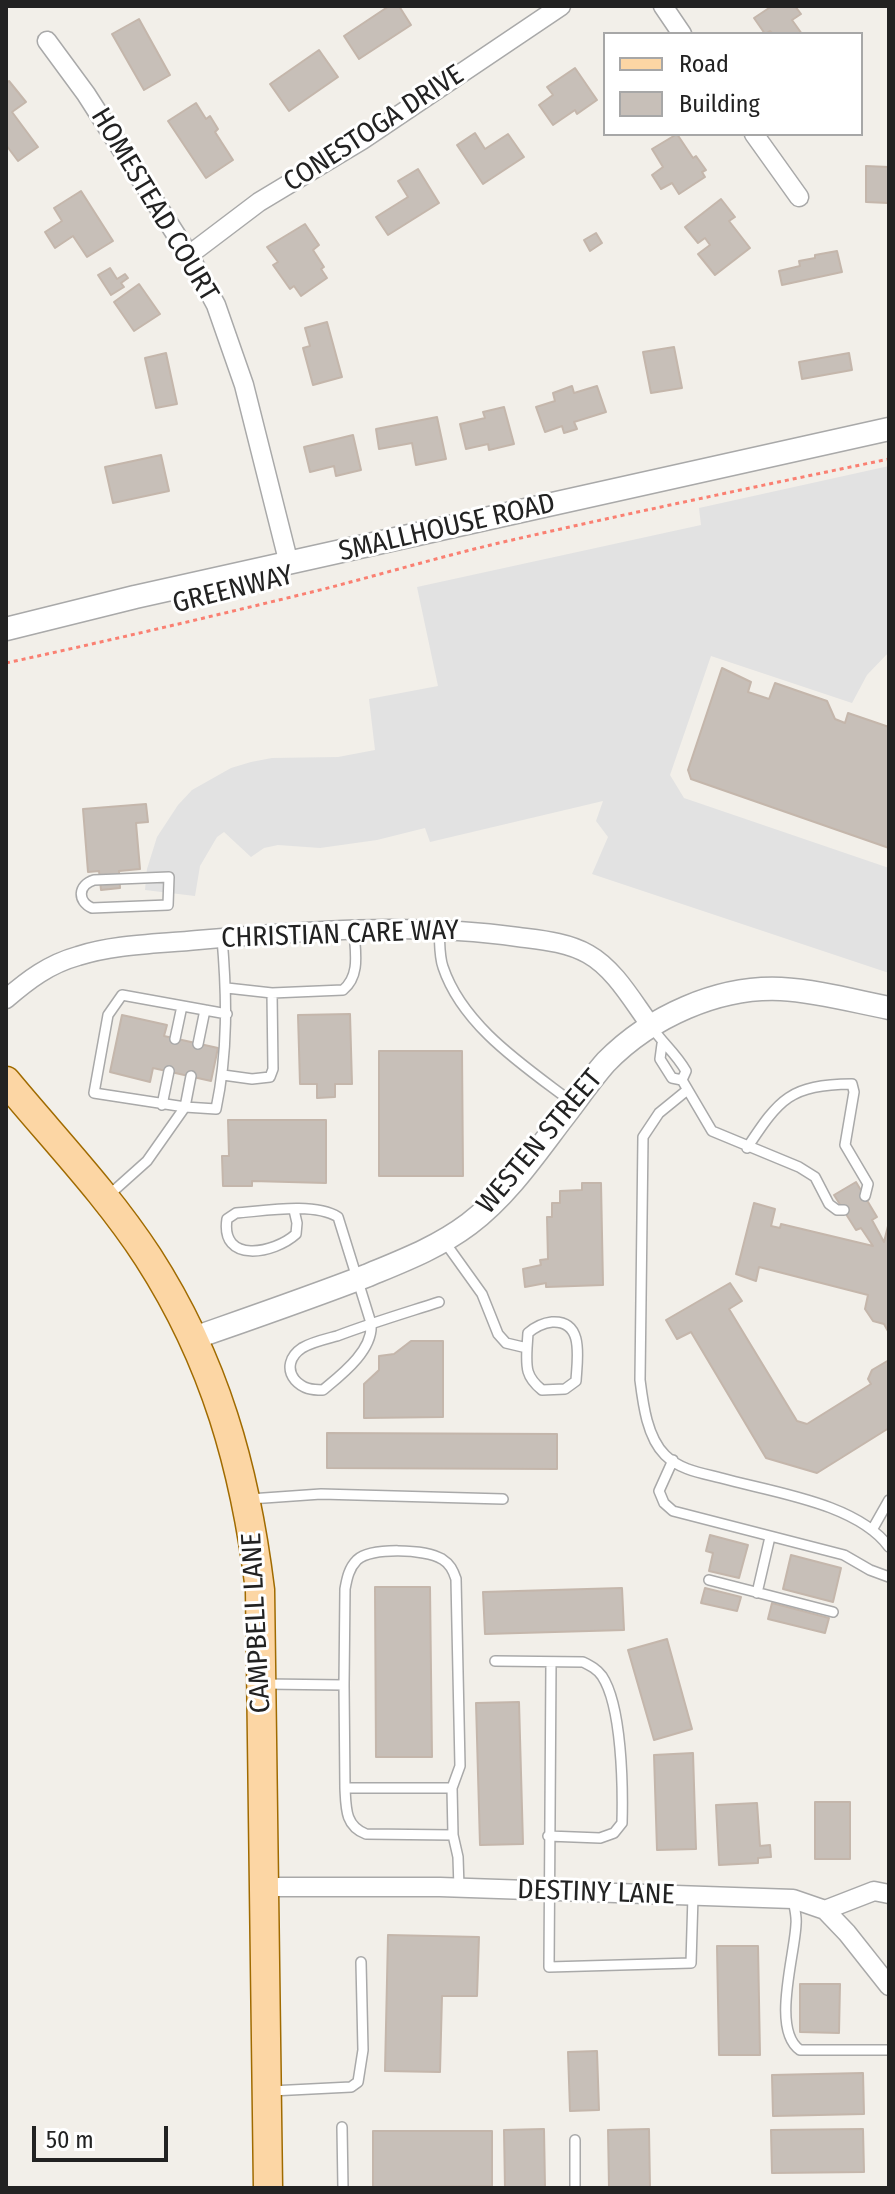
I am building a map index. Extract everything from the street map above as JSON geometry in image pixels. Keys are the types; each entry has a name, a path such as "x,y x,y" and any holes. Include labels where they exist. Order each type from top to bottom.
{"main road":[{"name":"CAMPBELL LANE","path":"6,1081 147,1255 194,1338 227,1422 247,1499 260,1590 268,2188"}],"street":[{"name":"CONESTOGA DRIVE","path":"189,255 259,202 362,140 561,6"},
{"path":"663,6 681,32"},
{"name":"HOMESTEAD COURT","path":"47,41 86,94 189,255 216,305 248,399 289,564"},
{"path":"755,136 799,197"},
{"name":"SMALLHOUSE ROAD","path":"6,629 135,597 889,429"},
{"name":"CHRISTIAN CARE WAY","path":"6,999 30,978 52,965 80,955 113,949 354,930 482,932 547,941 587,953 615,978 657,1035"},
{"name":"WESTEN STREET","path":"194,1338 357,1280 424,1253 444,1241 477,1218 509,1187 604,1065 657,1035 699,1003 755,990 782,989 889,1008"},
{"name":"DESTINY LANE","path":"266,1887 459,1888 793,1899 825,1910 889,1986"},
{"path":"825,1910 874,1891 889,1894"}],"lane":[{"path":"169,877 168,905 92,908 81,899 81,890 86,882 94,880 169,877"},
{"path":"227,988 272,993 343,990 348,987 356,968 354,930"},
{"path":"439,930 441,963 449,984 466,1009 490,1036 574,1104"},
{"path":"222,938 227,1014 223,1075 216,1109 162,1105 94,1093 108,1015 122,995 227,1014"},
{"path":"223,1075 252,1079 270,1077 273,1069 272,993"},
{"path":"175,1039 182,1006"},
{"path":"198,1044 205,1010"},
{"path":"657,1035 660,1059 672,1078 682,1080"},
{"path":"657,1035 674,1052 686,1071 682,1080 686,1091 712,1131 799,1167 815,1177 829,1204 837,1210 844,1210"},
{"path":"162,1105 169,1071"},
{"path":"104,1199 147,1161 185,1107 191,1076"},
{"path":"747,1148 771,1112 796,1092 819,1085 852,1084 854,1092 845,1145 868,1184 865,1196"},
{"path":"686,1091 659,1113 643,1137 640,1380 645,1418 663,1454 686,1469 842,1511 882,1537 889,1547"},
{"path":"294,1210 296,1234 270,1249 253,1252 240,1249 225,1230 227,1219 236,1213 294,1210 328,1210 338,1217 371,1323 372,1332 346,1371 323,1390 310,1390 294,1379 289,1366 302,1348 371,1323 439,1302"},
{"path":"444,1241 482,1294 498,1334 506,1343 527,1348"},
{"path":"547,1322 565,1323 575,1334 578,1345 576,1381 565,1389 542,1390 529,1379 526,1371 527,1348 528,1333 535,1327 547,1322"},
{"path":"673,1460 659,1491 664,1503 673,1511 844,1555 889,1577"},
{"path":"247,1499 321,1494 503,1499"},
{"path":"872,1530 889,1500"},
{"path":"757,1593 770,1537"},
{"path":"453,1835 366,1834 350,1824 345,1788 345,1589 348,1573 356,1561 367,1554 427,1554 442,1559 452,1567 456,1579 460,1766 452,1788 459,1888"},
{"path":"709,1580 833,1612"},
{"path":"495,1661 583,1662 595,1668 605,1680 615,1710 622,1823 614,1833 600,1838 548,1836"},
{"path":"551,1662 549,1967 691,1963 693,1896"},
{"path":"262,1684 344,1685"},
{"path":"345,1788 452,1788"},
{"path":"793,1899 797,1922 787,2007 791,2043 800,2050 889,2050"},
{"path":"267,2092 351,2087 358,2082 363,2050 361,1962"},
{"path":"342,2127 343,2188"},
{"path":"575,2140 575,2188"}],"path":[{"name":"GREENWAY","path":"6,663 325,588 498,543 774,481 792,481 889,459"}],"shaded area":[{"path":"889,466 889,652 867,675 852,703 711,656 670,775 684,798 889,868 889,973 592,874 608,837 596,821 603,801 430,842 425,828 377,840 320,848 278,845 264,848 251,857 224,832 217,837 200,866 195,896 145,890 147,869 157,837 192,790 231,768 251,762 272,758 338,757 375,750 369,699 438,686 417,587 701,525 699,508"}],"building":[{"path":"389,6 399,6 411,25 359,59 344,36"},
{"path":"772,6 795,6 801,14 792,20 801,32 764,32 754,18"},
{"path":"139,19 170,75 144,90 112,34"},
{"path":"319,50 338,77 289,111 270,84"},
{"path":"575,68 597,100 553,125 539,105 553,95 547,87"},
{"path":"9,81 26,102 12,112 38,147 18,161 6,145 6,83"},
{"path":"196,103 206,119 210,116 218,129 215,132 233,160 206,178 168,121"},
{"path":"475,133 485,149 508,134 524,157 483,184 457,145"},
{"path":"678,136 693,158 696,156 706,170 702,172 705,177 679,194 672,183 661,189 652,175 663,167 652,149"},
{"path":"866,166 889,167 888,203 866,202"},
{"path":"418,169 439,203 388,235 376,217 408,197 398,181"},
{"path":"81,191 113,241 87,257 73,236 55,248 45,232 62,221 54,208"},
{"path":"721,199 735,217 729,221 750,248 715,275 698,254 710,245 705,238 698,243 685,227"},
{"path":"305,224 319,245 313,250 327,278 301,296 294,286 290,289 273,265 278,262 267,247"},
{"path":"596,233 602,243 590,251 584,240"},
{"path":"837,251 842,272 782,285 779,271 800,266 799,261 815,258 815,255"},
{"path":"110,268 117,279 125,274 128,278 121,283 124,287 111,295 98,275"},
{"path":"139,284 160,314 134,331 114,302"},
{"path":"327,322 342,377 313,385 303,348 310,346 305,328"},
{"path":"674,347 682,388 651,393 643,352"},
{"path":"166,353 177,404 156,408 145,358"},
{"path":"849,353 852,370 802,379 799,362"},
{"path":"572,386 574,393 597,386 606,412 574,422 577,429 564,433 562,426 545,432 536,407 555,401 553,393"},
{"path":"504,407 514,444 489,450 488,444 466,449 460,424 485,418 483,412"},
{"path":"437,417 446,459 416,465 412,443 379,449 376,429"},
{"path":"353,435 361,470 336,476 334,466 310,472 304,447"},
{"path":"161,455 169,491 113,503 105,467"},
{"path":"722,668 751,682 748,692 769,699 775,683 827,701 835,719 845,723 848,713 889,727 889,848 691,779 688,770"},
{"path":"146,804 148,822 136,823 140,869 119,871 120,888 101,890 99,871 88,872 83,809"},
{"path":"350,1014 352,1084 335,1084 335,1097 317,1098 317,1084 300,1084 298,1015"},
{"path":"122,1015 167,1025 164,1036 218,1048 211,1081 153,1068 150,1082 110,1072"},
{"path":"379,1051 462,1051 463,1176 379,1176"},
{"path":"228,1120 326,1120 326,1183 252,1181 252,1186 223,1186 222,1156 229,1156"},
{"path":"856,1182 877,1217 872,1220 884,1242 889,1222 889,1333 884,1324 873,1321 865,1309 868,1295 759,1267 756,1281 736,1274 754,1203 775,1209 771,1226 780,1228 781,1224 873,1246 861,1228 856,1230 834,1195"},
{"path":"582,1183 601,1183 603,1285 546,1287 546,1283 525,1287 523,1269 541,1265 540,1260 548,1259 547,1217 552,1217 552,1203 560,1203 560,1191 582,1190"},
{"path":"730,1283 742,1301 729,1309 797,1421 807,1424 871,1384 868,1379 872,1370 889,1360 889,1428 817,1473 766,1458 691,1332 677,1339 666,1320"},
{"path":"411,1341 443,1341 443,1417 364,1418 364,1384 379,1370 379,1356 394,1354"},
{"path":"327,1433 557,1434 557,1469 327,1468"},
{"path":"710,1535 748,1545 739,1578 709,1571 713,1553 706,1551"},
{"path":"791,1555 841,1568 833,1602 783,1589"},
{"path":"375,1587 430,1587 432,1757 376,1757"},
{"path":"622,1588 624,1630 485,1634 483,1592"},
{"path":"705,1588 741,1597 737,1611 701,1603"},
{"path":"772,1603 829,1618 825,1633 768,1619"},
{"path":"667,1639 692,1729 654,1740 628,1650"},
{"path":"519,1702 523,1844 480,1845 476,1703"},
{"path":"693,1753 696,1849 657,1850 654,1755"},
{"path":"815,1802 850,1802 850,1859 815,1859"},
{"path":"757,1803 760,1846 770,1845 771,1857 758,1858 758,1863 719,1865 716,1805"},
{"path":"388,1935 479,1937 477,1996 442,1996 440,2072 385,2071"},
{"path":"717,1946 758,1946 760,2055 719,2055"},
{"path":"800,1984 840,1984 839,2033 800,2032"},
{"path":"597,2051 599,2110 570,2111 568,2052"},
{"path":"863,2073 864,2114 773,2116 772,2075"},
{"path":"544,2129 545,2188 505,2188 504,2130"},
{"path":"649,2129 650,2188 609,2188 608,2130"},
{"path":"863,2129 864,2172 772,2173 771,2130"},
{"path":"373,2131 492,2131 492,2186 373,2187"}]}
